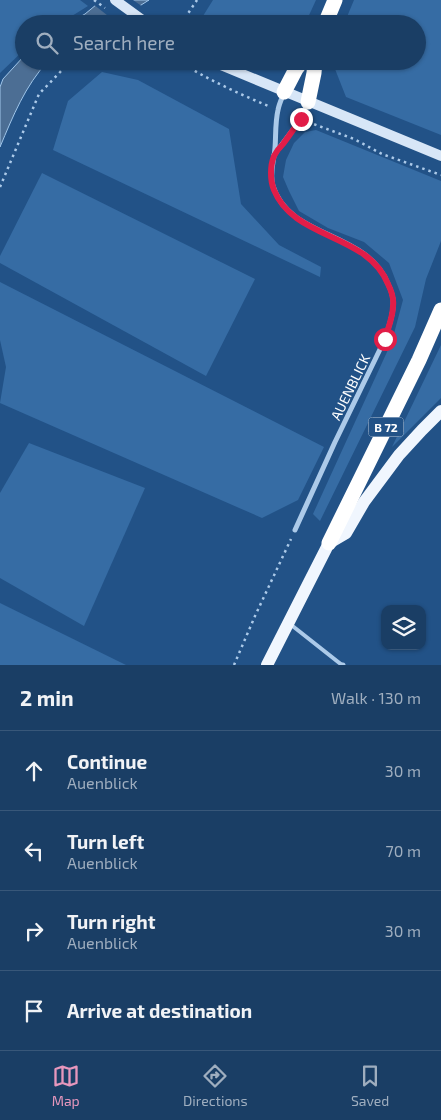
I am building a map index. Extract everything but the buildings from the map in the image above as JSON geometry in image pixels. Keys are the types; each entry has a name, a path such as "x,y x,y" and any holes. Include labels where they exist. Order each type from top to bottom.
{"highway":[{"path":"329,15 335,0"},
{"path":"284,92 295,70"},
{"path":"308,102 314,70"},
{"name":"B 72","path":"329,543 441,310"}],"main road":[{"path":"115,0 136,15"},
{"path":"232,70 441,156"},
{"path":"329,543 346,533 364,502 399,455 441,411"},
{"name":"B 72","path":"267,665 329,543"}],"street":[{"name":"AUENBLICK","path":"284,92 278,110 271,170 272,184 277,197 300,220 357,249 372,260 385,275 394,305 385,339 295,530"},
{"path":"274,156 301,119 308,102"}],"lane":[{"path":"288,623 342,665"}],"path":[{"path":"187,15 197,0"},
{"path":"0,187 39,94 62,70"},
{"path":"234,665 295,530"}],"shaded area":[{"path":"0,0 80,0 88,6 74,15 15,15 15,59 0,73"},
{"path":"102,0 149,0 125,15 83,15"},
{"path":"213,0 316,0 309,15 204,15"},
{"path":"354,0 441,0 441,135 346,97 335,70 426,70 426,15 348,15"},
{"path":"15,66 15,70 41,70 26,91 0,147 0,87 3,79"},
{"path":"102,72 138,80 229,129 241,204 279,245 321,267 320,277 53,150 68,101"},
{"path":"316,130 441,181 441,241 426,279 415,327 320,521 313,514 392,341 403,300 389,263 364,242 328,228 299,211 283,177 286,160 294,143 305,132"},
{"path":"42,173 255,279 206,376 0,263 0,256"},
{"path":"0,282 324,447 298,500 262,518 0,403 6,367 0,340"},
{"path":"441,345 441,398 392,447"},
{"path":"29,443 145,488 84,626 0,578 0,493"},
{"path":"0,603 126,665 0,665"}],"pier":[{"path":"98,0 133,0 143,7 130,15 107,15 93,4"}],"route":[{"path":"301,119 274,156 271,170 272,184 277,197 300,220 357,249 372,260 385,275 394,305 385,339"}]}
